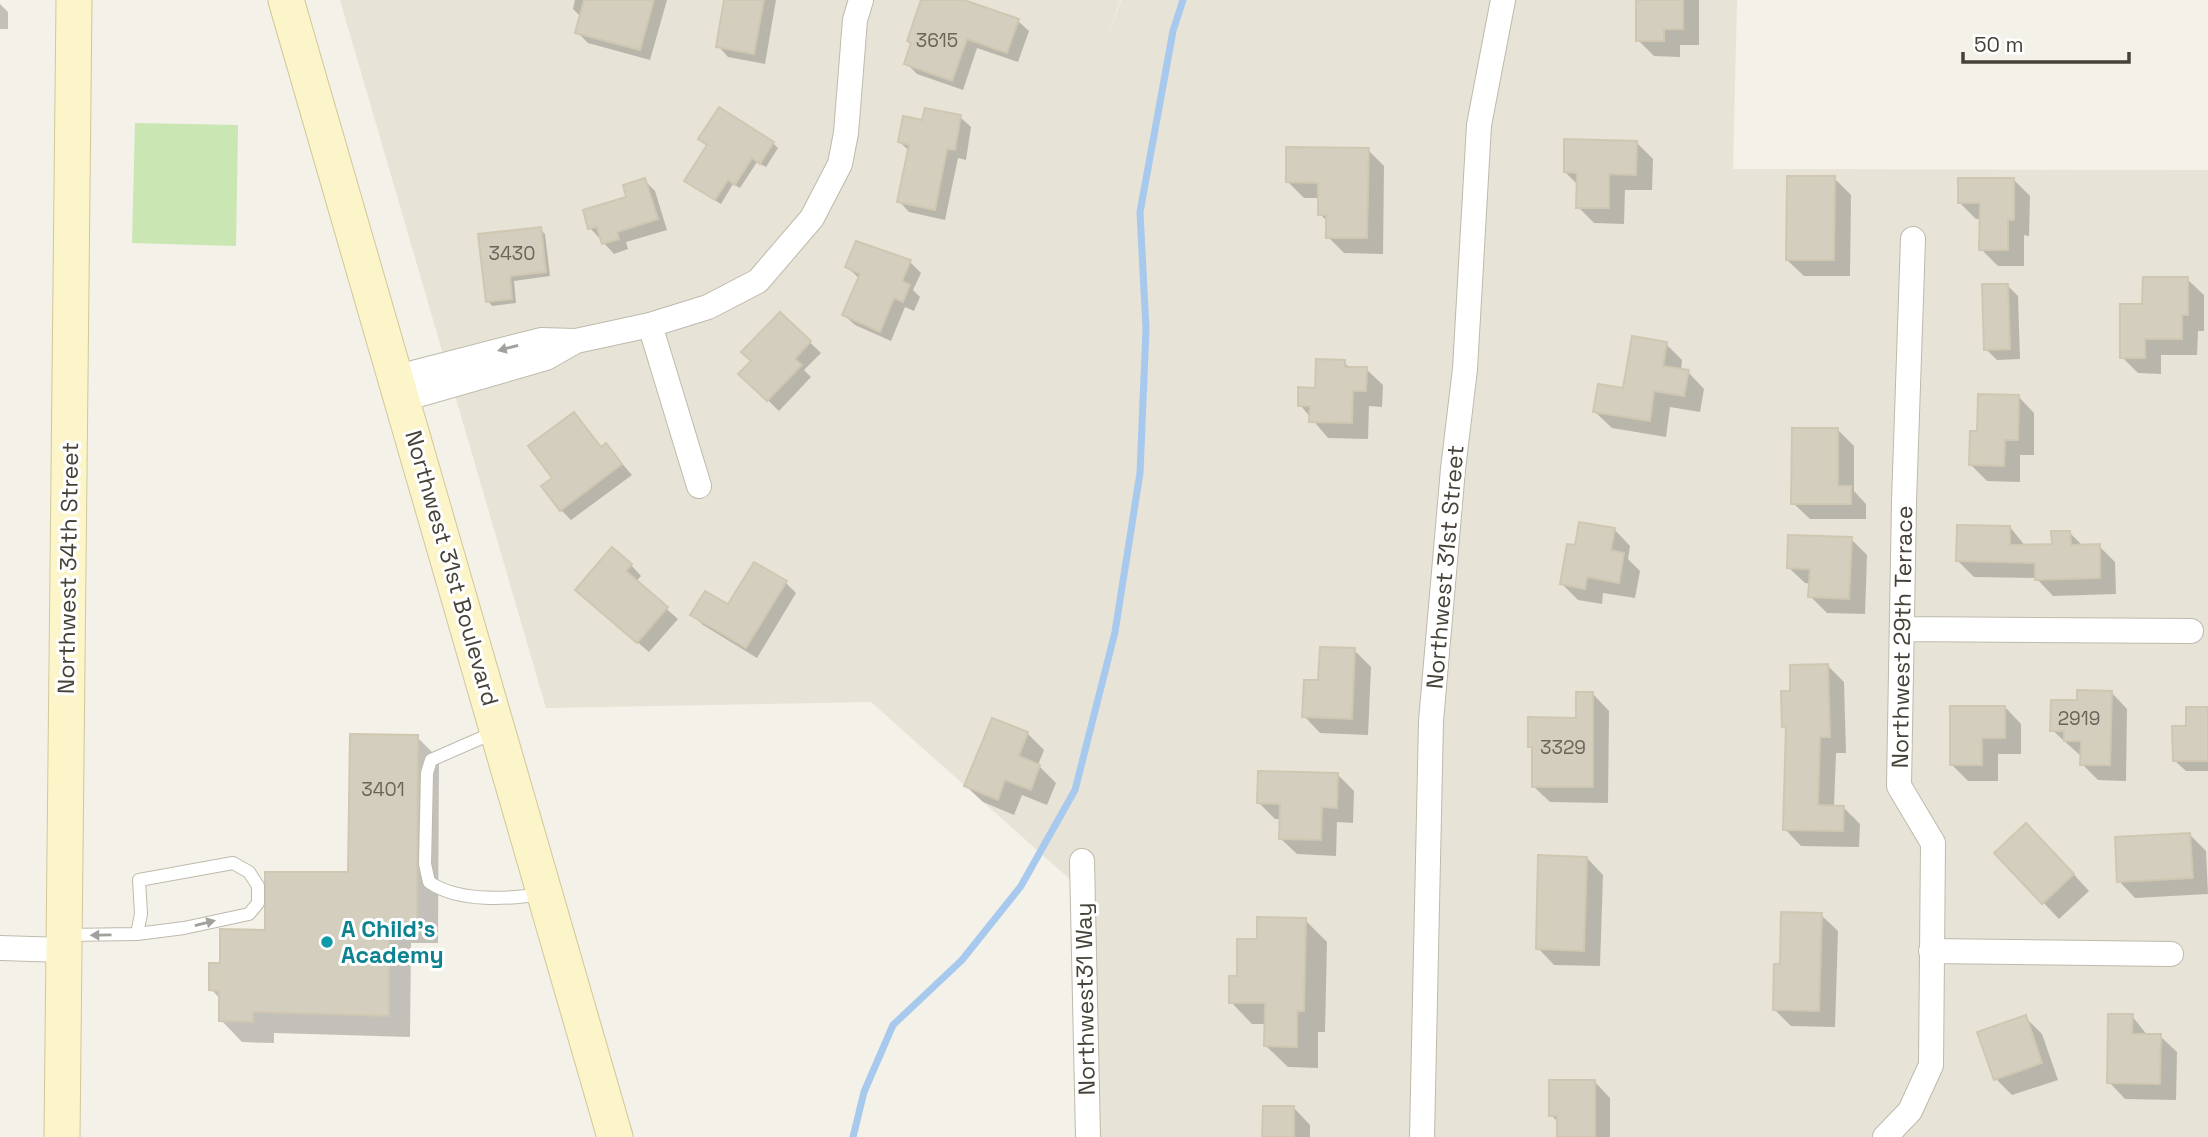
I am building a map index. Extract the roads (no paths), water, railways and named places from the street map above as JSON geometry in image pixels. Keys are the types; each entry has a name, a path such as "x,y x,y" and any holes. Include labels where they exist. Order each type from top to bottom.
{"street":[{"name":"Northwest 34th Street","path":"62,1137 74,0"},
{"name":"Northwest 31st Boulevard","path":"286,0 401,388 615,1137"},
{"path":"401,388 546,358 576,341 650,325 708,307 758,281 813,218 840,164 846,133 855,20 862,0"},
{"name":"Northwest 31st Street","path":"1422,1137 1432,721 1453,469 1465,369 1479,125 1503,0"},
{"name":"Northwest 29th Terrace","path":"1885,1137 1910,1111 1931,1065 1933,843 1899,786 1913,239"},
{"path":"650,325 699,486"},
{"path":"1902,629 2191,631"},
{"name":"Northwest31 Way","path":"1082,861 1088,1137"},
{"path":"0,948 64,943"},
{"path":"1931,951 2171,954"}],"lane":[{"path":"499,731 431,760 427,773 426,851 429,882 439,889 478,896 502,898 545,893"},
{"path":"64,943 138,934 184,928 249,914 258,903 258,886 249,873 233,863 139,880 141,914 138,934"}],"waterway":[{"path":"853,1137 864,1092 893,1025 962,960 1021,886 1075,790 1115,632 1140,473 1146,329 1140,212 1173,31 1183,0"}],"place":[{"name":"A Child's Academy","path":"327,942"}]}
